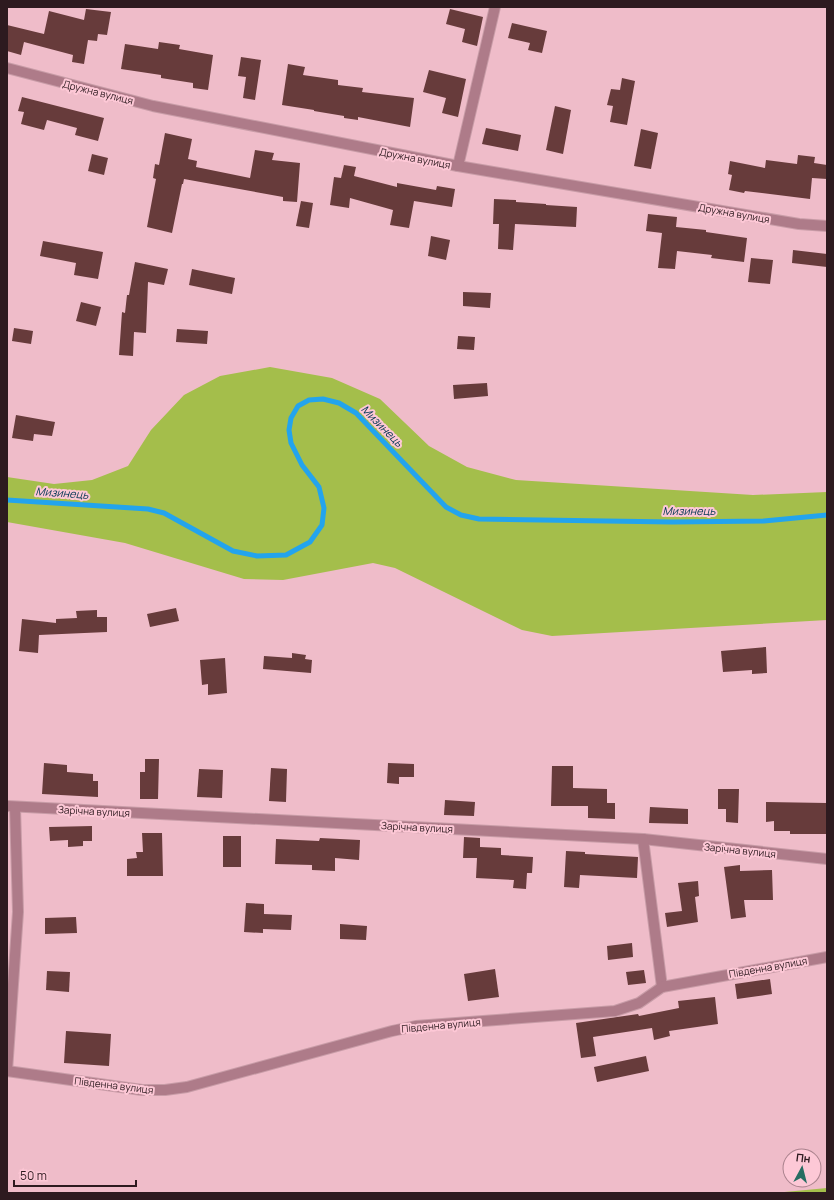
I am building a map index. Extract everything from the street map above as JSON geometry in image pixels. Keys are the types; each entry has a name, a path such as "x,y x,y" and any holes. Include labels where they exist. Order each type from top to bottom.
{"street":[{"path":"458,166 495,7"},
{"name":"Дружна вулиця","path":"7,68 153,106 458,166 799,224 827,226"},
{"path":"7,1071 18,912 11,806"},
{"name":"Зарічна вулиця","path":"11,806 643,839 827,859"},
{"path":"643,839 662,987"},
{"name":"Південна вулиця","path":"7,1071 142,1090 165,1090 187,1087 392,1030 416,1026 615,1012 639,1004 662,987 827,956"}],"green space":[{"path":"270,367 332,378 380,399 429,446 467,467 516,480 753,495 827,492 827,620 552,636 522,630 395,568 373,563 283,580 244,579 125,543 7,522 7,477 54,484 92,480 128,466 151,430 184,395 220,376"},
{"path":"827,1188 827,1193 774,1193"}],"building":[{"path":"86,9 111,12 107,35 98,34 97,41 88,40 84,64 72,62 73,55 24,42 21,55 7,51 7,25 44,34 49,11 84,20"},
{"path":"450,9 483,17 477,46 462,42 465,29 446,24"},
{"path":"512,23 547,31 542,53 528,50 530,43 508,38"},
{"path":"159,42 180,45 179,49 213,55 208,90 193,88 193,83 161,78 161,75 121,69 125,44 158,49"},
{"path":"241,57 261,60 255,100 243,98 246,77 238,76"},
{"path":"288,64 305,67 303,75 338,80 338,85 363,88 362,92 414,98 410,127 358,117 358,120 344,118 344,116 282,105"},
{"path":"429,70 466,79 458,117 442,113 446,98 423,92"},
{"path":"622,78 635,81 627,125 610,122 613,106 607,105 611,89 620,90"},
{"path":"22,97 104,118 98,141 75,135 77,128 47,120 44,130 21,124 24,112 18,111"},
{"path":"555,106 571,110 563,154 546,150"},
{"path":"486,128 521,135 518,151 482,144"},
{"path":"641,129 658,133 651,169 634,166"},
{"path":"165,133 192,139 188,159 197,161 196,167 250,178 255,150 274,153 272,160 300,163 297,202 283,201 283,197 184,179 172,233 147,227 156,179 153,178 155,164 159,165"},
{"path":"92,154 108,158 104,175 88,171"},
{"path":"798,155 815,157 814,163 827,165 827,179 812,178 810,199 745,191 744,193 729,190 732,175 728,174 730,161 765,168 766,160 797,164"},
{"path":"344,165 356,167 354,176 397,187 397,183 436,190 437,186 455,189 452,207 414,201 409,228 390,225 393,210 350,198 349,208 330,205 334,177 341,178"},
{"path":"494,199 577,207 576,227 515,224 513,250 498,249 499,224 493,224"},
{"path":"301,201 313,203 309,228 296,226"},
{"path":"648,214 677,217 676,227 706,230 706,232 747,238 744,262 711,258 712,255 677,251 675,269 658,268 662,233 646,231"},
{"path":"431,236 450,240 446,260 428,256"},
{"path":"43,241 103,252 98,279 74,275 76,263 40,256"},
{"path":"793,250 827,254 827,267 792,263"},
{"path":"751,258 773,260 770,284 748,282"},
{"path":"135,262 168,269 164,285 148,282 146,333 134,332 133,356 119,355 122,312 125,313 127,295 129,295"},
{"path":"192,269 235,278 232,294 189,285"},
{"path":"463,292 491,293 490,308 463,306"},
{"path":"81,302 101,307 96,326 76,321"},
{"path":"14,328 33,331 31,344 12,341"},
{"path":"177,329 208,331 207,344 176,342"},
{"path":"458,336 475,337 474,350 457,349"},
{"path":"487,383 488,396 454,399 453,385"},
{"path":"16,415 55,422 52,436 34,434 33,441 12,438"},
{"path":"176,608 179,621 150,627 147,614"},
{"path":"97,610 97,617 107,617 107,632 39,635 38,653 19,651 22,619 56,623 56,619 77,618 76,611"},
{"path":"766,647 767,673 752,674 752,670 723,672 721,651"},
{"path":"292,653 306,655 305,659 312,660 311,673 263,669 264,656 292,658"},
{"path":"225,658 227,693 208,695 208,684 202,685 200,660"},
{"path":"145,759 159,759 158,799 140,799 140,772 145,772"},
{"path":"44,763 67,765 67,772 93,774 93,781 98,781 98,797 42,794"},
{"path":"388,763 414,764 414,777 399,777 399,784 387,783"},
{"path":"552,766 573,766 573,788 607,789 607,803 615,803 615,819 588,818 588,806 551,806"},
{"path":"271,768 287,769 286,802 269,801"},
{"path":"199,769 223,770 222,798 197,797"},
{"path":"718,789 739,789 738,823 726,822 726,809 718,809"},
{"path":"445,800 475,802 474,816 444,815"},
{"path":"766,802 827,803 827,834 790,834 790,831 774,831 774,821 766,822"},
{"path":"650,807 688,809 688,824 649,823"},
{"path":"92,826 92,841 83,841 83,846 68,847 68,840 50,841 49,827"},
{"path":"142,833 162,833 163,876 127,876 127,859 137,858 136,852 143,852"},
{"path":"223,836 241,836 241,867 223,867"},
{"path":"464,837 480,838 480,847 501,848 501,855 533,857 532,873 527,873 526,889 513,888 514,880 476,878 477,858 463,858"},
{"path":"320,838 360,840 359,860 335,858 335,871 312,870 312,865 275,864 276,839 319,841"},
{"path":"566,851 585,852 585,854 638,857 637,878 580,875 579,888 564,887"},
{"path":"740,865 740,871 772,870 773,900 744,900 746,917 731,919 724,867"},
{"path":"698,881 699,896 695,897 698,922 667,927 665,913 682,911 678,883"},
{"path":"246,903 264,904 264,914 292,915 291,930 263,929 263,933 244,932"},
{"path":"76,917 77,933 45,934 45,918"},
{"path":"340,924 367,926 366,940 340,939"},
{"path":"632,943 633,957 608,960 607,946"},
{"path":"495,969 499,997 468,1001 464,974"},
{"path":"644,970 646,983 628,985 626,972"},
{"path":"47,971 70,972 69,992 46,990"},
{"path":"770,979 772,994 737,999 735,984"},
{"path":"715,997 718,1024 669,1031 670,1036 654,1040 652,1028 593,1037 596,1056 581,1058 576,1023 638,1014 639,1016 679,1008 678,1001"},
{"path":"66,1031 111,1034 109,1066 64,1063"},
{"path":"646,1056 649,1071 597,1082 594,1067"}],"waterway":[{"name":"Мизинець","path":"7,500 148,509 164,513 233,551 257,556 286,555 310,542 322,525 324,508 319,487 302,465 291,443 289,430 291,418 298,406 309,400 323,399 339,403 356,413 446,507 461,515 479,519 672,522 764,521 827,515"}]}
